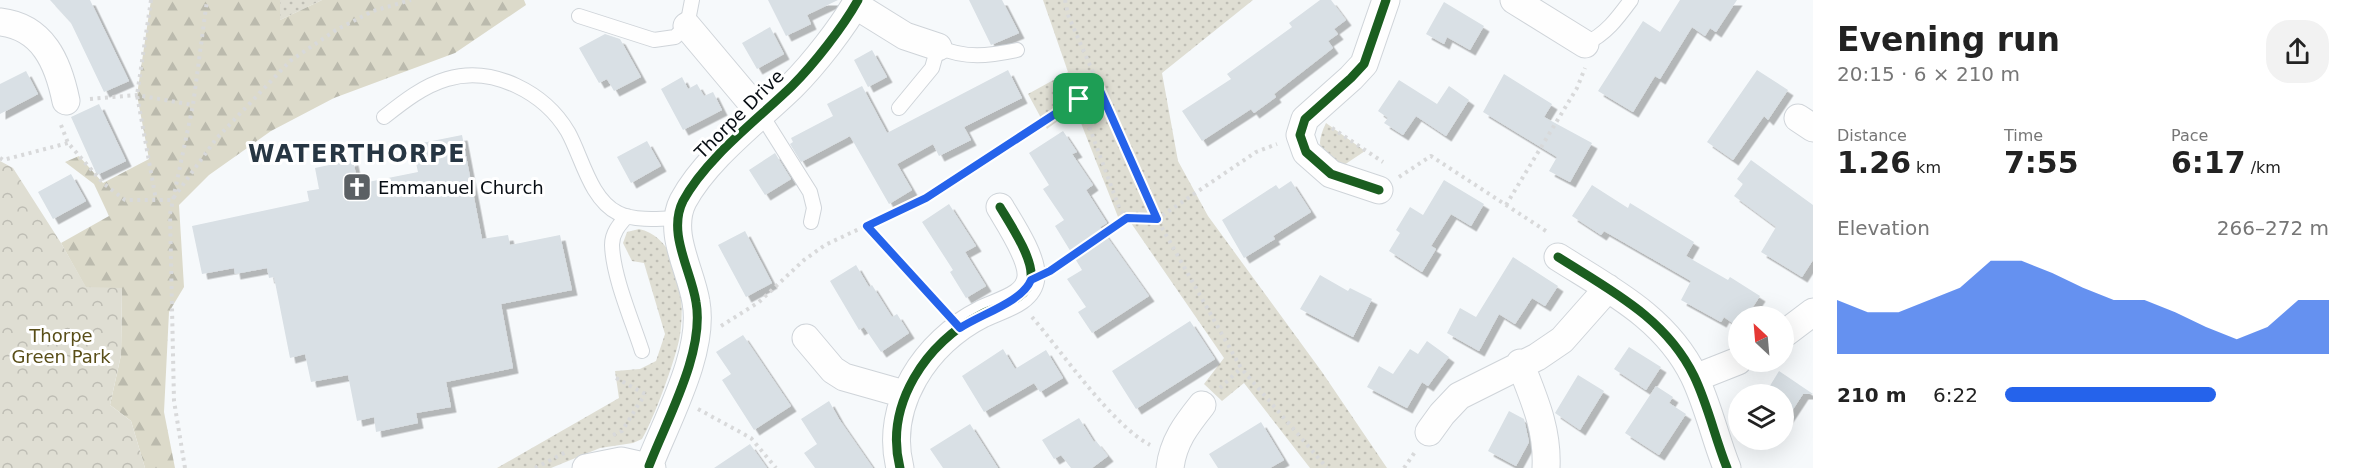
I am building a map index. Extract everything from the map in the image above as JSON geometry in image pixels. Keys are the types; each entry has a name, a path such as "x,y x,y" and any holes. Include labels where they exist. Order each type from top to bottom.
{"street":[{"path":"1379,190 1330,174 1306,152 1306,124 1364,64 1386,0"},
{"path":"1514,0 1585,44"},
{"name":"Thorpe Drive","path":"677,218 684,201 705,170 794,84 857,3 905,36 938,47"},
{"path":"0,22 15,23 29,30 44,45 62,85 66,101"},
{"name":"Thorpe Drive","path":"687,26 762,114"},
{"path":"900,468 895,441 897,416 904,394 936,350 960,328 1024,289 1031,266 1000,207"},
{"path":"580,458 621,461 650,467 688,370 697,336 697,303 678,236 677,218"},
{"path":"1557,257 1648,315 1680,349 1695,378 1727,468"},
{"path":"1429,432 1459,396 1520,363 1537,357 1562,340 1608,288"},
{"path":"1794,326 1813,312"},
{"path":"806,338 833,370 844,377 904,394"},
{"path":"1520,363 1542,416 1547,447 1546,468"},
{"path":"1695,378 1728,365"},
{"path":"1171,462 1182,430 1202,405"}],"lane":[{"path":"579,16 654,40 675,37 687,26 692,0"},
{"path":"1585,44 1612,26 1631,0"},
{"path":"899,108 932,68 938,47 956,55 986,57 1017,50"},
{"path":"384,117 408,98 448,78 487,77 526,90 544,102 557,116 599,195 617,213 627,216 677,218"},
{"path":"762,114 810,192 813,208 811,222"},
{"path":"627,216 615,230 612,244 616,268 642,351"}],"path":[{"path":"151,0 137,94 156,200"},
{"path":"185,468 174,401 172,200 193,105 207,0"},
{"path":"172,200 216,139 290,61 336,30 373,11 411,0"},
{"path":"1065,0 1068,15 1157,219 1241,368 1327,468"},
{"path":"1506,205 1577,88 1585,68 1585,44"},
{"path":"697,336 717,329 759,302 804,260 825,245 926,198 1098,86"},
{"path":"66,101 137,94 193,105"},
{"path":"1079,99 1120,210 1127,218"},
{"path":"1171,462 1135,437 1024,289 1127,218 1157,219 1256,152 1306,124 1343,137 1402,175"},
{"path":"0,158 3,160 68,143 103,183 124,200 172,200"},
{"path":"1379,190 1431,156 1555,238 1557,257"},
{"path":"867,226 960,328"},
{"path":"616,378 645,394 674,402 751,438 776,468"},
{"path":"612,435 622,431 645,394"},
{"path":"535,468 580,458"}],"green space":[{"path":"151,0 280,0 280,20 322,0 524,0 526,5 455,53 334,98 271,131 209,175 179,205 184,287 169,312 164,412 175,468 145,468 131,421 110,405 121,355 122,288 86,288 61,243 109,216 94,184 65,162 79,156 103,183 149,159 137,95"},
{"path":"280,0 322,0 280,20"},
{"path":"1043,0 1253,0 1162,73 1178,161 1208,216 1322,372 1387,468 1310,468 1244,383 1222,401 1204,384 1224,358 1131,223 1122,227 1075,108 1047,129 1028,94 1068,72"},
{"path":"1326,123 1365,151 1344,165 1329,158 1320,145"},
{"name":"Thorpe Green Park","path":"0,161 13,168 86,287 122,288 121,355 110,405 131,421 145,468 0,468"},
{"path":"639,229 653,235 664,244 672,257 677,272 682,305 680,335 674,358 658,404 642,439 633,443 600,448 551,468 497,468 619,398 615,371 640,369 656,361 665,334 644,263 632,261 623,243 627,232"}],"building":[{"path":"50,0 90,0 129,81 104,92 71,23"},
{"path":"768,0 838,0 807,15 811,24 786,36"},
{"path":"969,0 1002,0 1019,33 991,45"},
{"path":"1320,0 1331,0 1346,20 1334,29 1338,34 1328,41 1333,48 1274,94 1276,97 1254,113 1251,109 1202,141 1182,111 1231,79 1227,74 1292,27 1289,23"},
{"path":"1680,0 1737,0 1716,32 1710,28 1705,36 1692,27 1660,79 1655,76 1633,112 1598,91 1643,21 1660,32"},
{"path":"1444,2 1484,26 1470,50 1447,37 1444,44 1426,34"},
{"path":"770,27 784,54 757,69 742,43"},
{"path":"605,34 620,39 641,77 614,91 607,79 599,83 579,48"},
{"path":"872,50 887,77 868,87 854,60"},
{"path":"1008,70 1022,98 964,127 971,140 939,156 933,144 897,164 912,190 889,204 850,136 801,162 790,144 793,142 791,138 833,116 827,104 862,86 887,133"},
{"path":"1757,70 1788,90 1768,120 1764,116 1733,160 1707,142"},
{"path":"26,71 38,94 0,114 0,84"},
{"path":"1504,74 1552,104 1544,117 1592,143 1570,182 1549,171 1557,157 1483,112"},
{"path":"682,77 688,89 697,84 704,96 713,92 722,110 683,130 661,89"},
{"path":"1399,80 1437,104 1449,86 1469,100 1446,136 1416,116 1403,135 1384,123 1388,118 1378,111"},
{"path":"99,104 126,161 97,175 71,117"},
{"path":"1063,131 1077,152 1072,154 1093,185 1086,190 1107,223 1100,227 1149,296 1092,333 1078,312 1086,307 1067,279 1082,270 1055,226 1064,220 1043,189 1049,185 1029,153"},
{"path":"462,135 482,239 508,235 510,245 560,235 572,290 501,304 513,368 446,382 451,407 416,413 418,423 376,432 374,417 357,421 348,375 311,382 305,354 290,358 274,277 269,278 267,268 235,274 234,268 202,274 192,226 309,201 307,191 319,189 315,168 353,160 358,184 418,172 412,145"},
{"path":"647,141 661,166 631,183 617,157"},
{"path":"775,153 791,179 765,195 749,170"},
{"path":"1751,160 1813,205 1813,260 1802,277 1761,252 1776,227 1734,196 1743,184 1737,179"},
{"path":"71,174 86,201 53,219 38,192"},
{"path":"1444,180 1484,204 1471,226 1451,214 1431,246 1436,249 1422,272 1389,251 1400,233 1396,230 1410,207 1423,215"},
{"path":"1291,181 1311,212 1273,236 1275,239 1244,258 1222,220 1276,185 1279,189"},
{"path":"1592,185 1628,208 1630,203 1694,242 1686,256 1728,280 1730,277 1760,296 1754,306 1728,306 1728,320 1724,317 1721,322 1681,300 1691,281 1604,231 1601,235 1572,216"},
{"path":"949,204 976,246 965,252 986,286 966,298 950,272 953,270 922,222"},
{"path":"745,231 772,283 746,297 718,245"},
{"path":"1513,257 1558,286 1545,306 1532,298 1515,324 1499,314 1479,351 1447,333 1460,308 1476,317"},
{"path":"856,265 869,287 872,285 892,317 897,314 909,333 881,352 864,327 859,330 830,281"},
{"path":"1320,275 1348,291 1350,288 1372,299 1353,337 1300,309"},
{"path":"1190,321 1215,359 1136,409 1112,371"},
{"path":"743,335 791,406 754,430 722,380 731,374 716,352"},
{"path":"1427,341 1449,357 1428,386 1422,382 1407,408 1367,387 1379,366 1393,374 1410,349 1418,354"},
{"path":"1629,347 1661,367 1646,390 1614,369"},
{"path":"1003,349 1015,369 1046,350 1063,378 1040,392 1034,383 984,412 962,376"},
{"path":"1780,372 1813,394 1803,394 1794,408 1794,384 1771,384"},
{"path":"1578,375 1604,391 1580,430 1555,413"},
{"path":"1656,386 1673,397 1669,403 1686,414 1659,455 1625,433"},
{"path":"829,401 873,468 815,468 804,453 817,444 801,419"},
{"path":"1509,411 1524,419 1529,442 1516,466 1488,451"},
{"path":"1079,418 1094,442 1096,441 1108,456 1092,468 1071,468 1061,455 1054,459 1042,440"},
{"path":"1261,422 1284,460 1270,468 1218,468 1209,454"},
{"path":"970,424 998,468 943,468 930,449"},
{"path":"750,444 767,468 714,468"}],"cycle path":[{"path":"649,466 683,385 695,342 696,302 679,239 679,213 683,201 718,155 792,86 809,67 858,0"},
{"path":"1379,190 1331,174 1306,152 1300,135 1305,119 1364,64 1386,0"},
{"path":"900,468 897,444 898,421 904,399 927,358 962,326 1012,301 1029,285 1031,269 1028,260 1020,241 1000,207"},
{"path":"1558,257 1635,307 1668,338 1694,376 1727,468"}],"place":[{"name":"Emmanuel Church","path":"357,187"}],"district":[{"name":"WATERTHORPE","path":"357,154"}],"route":[{"path":"1098,86 1157,219 1127,218 1050,271 1031,280 1027,290 1016,298 982,314 960,328 867,226 926,198 1079,99 1098,86"}]}
